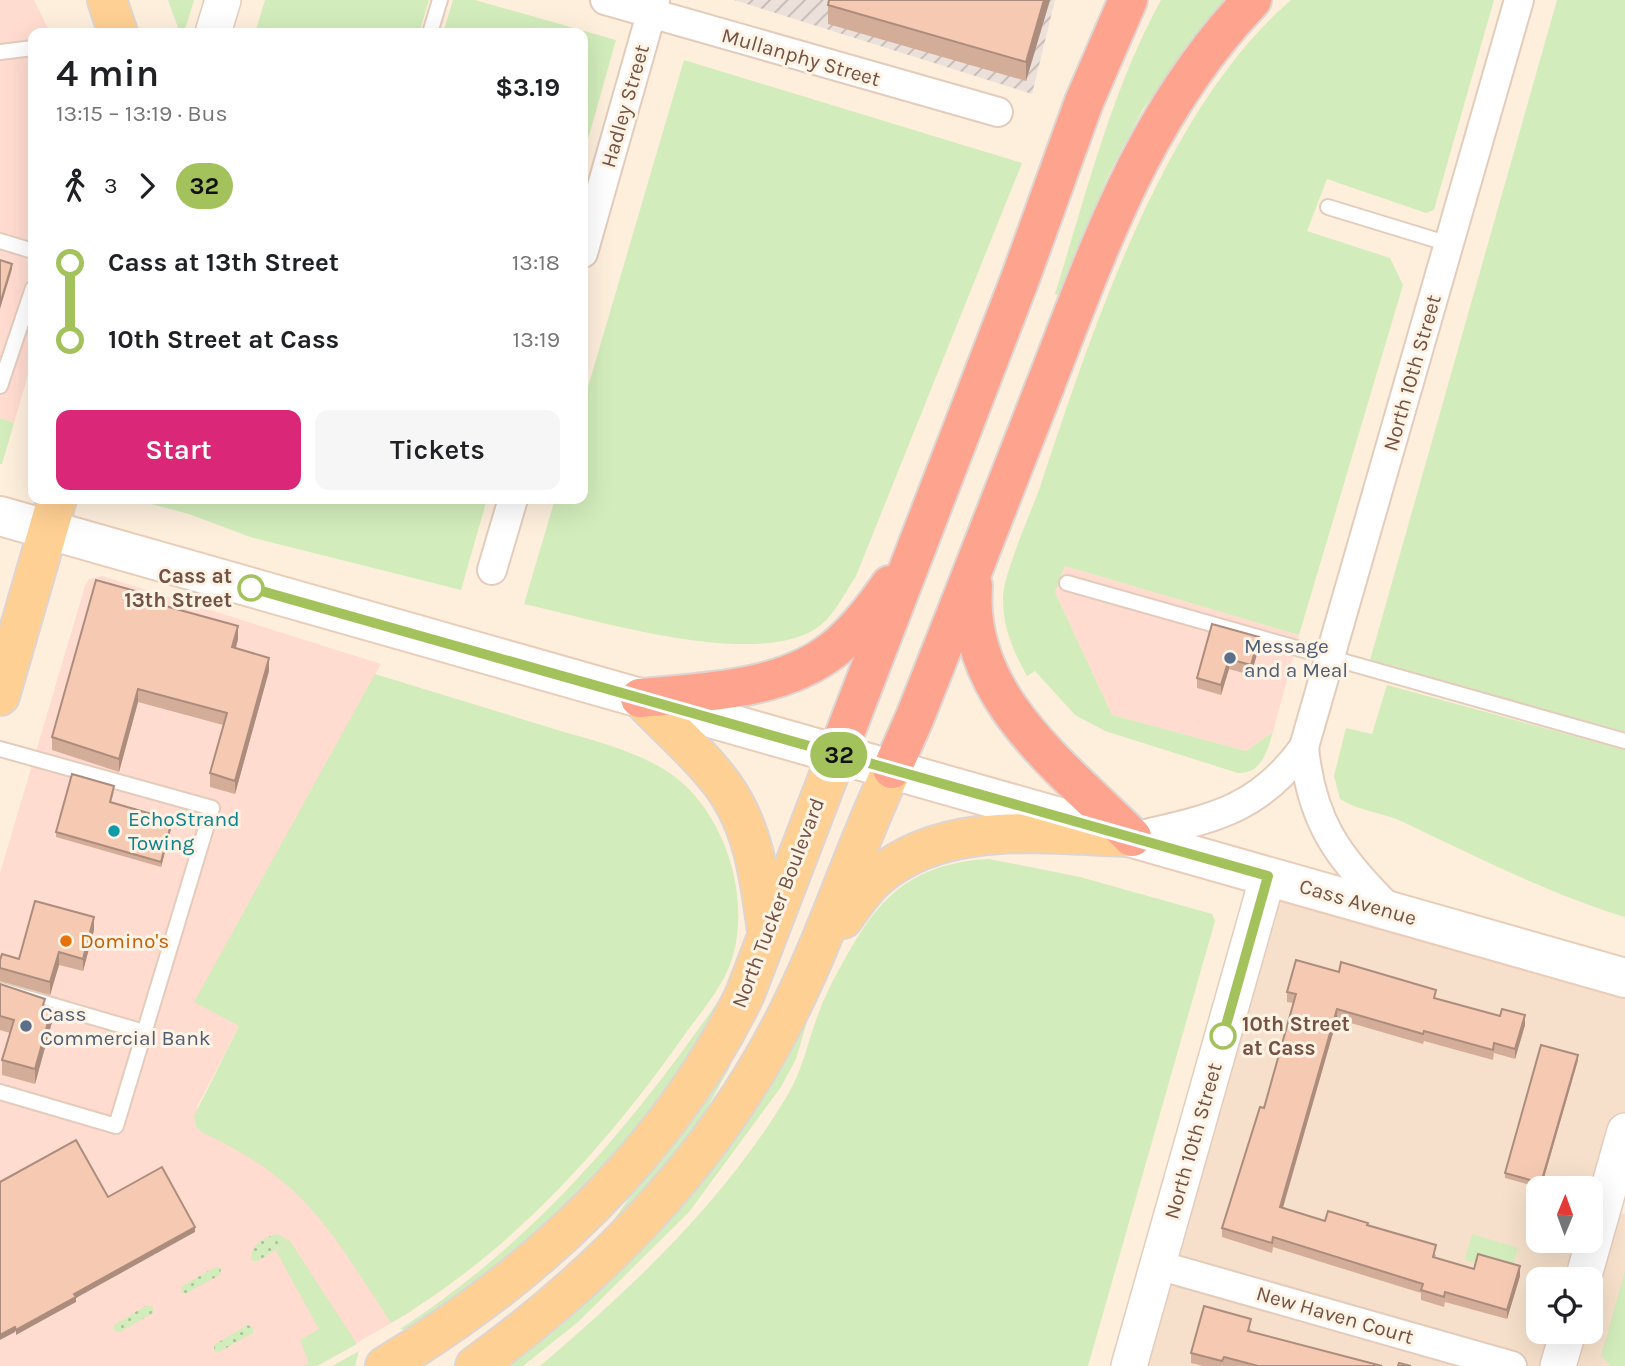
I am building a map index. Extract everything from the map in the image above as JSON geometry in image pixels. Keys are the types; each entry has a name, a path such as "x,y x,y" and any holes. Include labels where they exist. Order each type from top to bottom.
{"highway":[{"path":"837,754 1084,102 1128,0"},
{"path":"892,769 975,568 1125,184 1172,99 1216,40 1252,0"},
{"path":"640,698 715,691 758,682 811,663 853,632 916,549"},
{"path":"975,568 974,631 980,656 1000,697 1031,737 1132,837"}],"main road":[{"path":"107,0 116,28"},
{"path":"0,696 52,514"},
{"name":"Cass Avenue","path":"0,516 52,514 640,698 1625,978"},
{"path":"640,698 721,783 738,811 759,870 768,939"},
{"name":"North Tucker Boulevard","path":"392,1364 471,1311 536,1259 592,1207 648,1146 683,1098 733,1019 768,939 837,754"},
{"path":"475,1366 575,1288 630,1236 689,1169 764,1059 811,964 892,769"},
{"path":"811,964 874,879 901,859 927,846 979,836 1020,834 1132,837"}],"street":[{"path":"215,28 223,0"},
{"name":"Mullanphy Street","path":"605,0 653,7 998,112"},
{"name":"North 10th Street","path":"1132,837 1205,820 1242,806 1279,780 1304,747 1519,0"},
{"name":"Hadley Street","path":"588,235 653,7"},
{"path":"492,570 512,504"},
{"name":"North 10th Street","path":"1304,747 1309,788 1331,844 1359,879 1392,912"},
{"name":"North 10th Street","path":"1129,1366 1268,876"},
{"path":"1587,1267 1609,1209 1625,1131"},
{"name":"New Haven Court","path":"1158,1265 1512,1366"},
{"path":"1558,1366 1564,1344"}],"lane":[{"path":"432,28 440,0"},
{"path":"0,52 28,49"},
{"path":"1328,207 1449,244"},
{"path":"0,241 28,249"},
{"path":"0,386 28,303"},
{"path":"1067,583 1625,741"},
{"path":"0,749 212,808 116,1126 0,1092"},
{"path":"0,990 144,1032"}],"shaded area":[{"path":"0,0 34,0 48,28 28,28 28,375 14,423 0,418"},
{"path":"734,0 1055,0 1032,94"},
{"path":"1065,566 1299,635 1273,732 1246,751 1112,715 1055,592"},
{"path":"102,576 381,664 195,1002 239,1026 197,1107 248,1137 412,1311 317,1366 0,1366 0,873 85,586 89,579"},
{"path":"1268,876 1625,978 1625,1131 1604,1208 1625,1214 1625,1366 1129,1366"}],"green space":[{"path":"168,0 194,0 186,28 178,28"},
{"path":"265,0 429,0 421,28 257,28"},
{"path":"453,0 475,0 574,28 445,28"},
{"path":"1161,0 1224,0 1143,109 1108,176 1058,295 1055,294 1114,107 1143,35"},
{"path":"1291,0 1494,0 1434,210 1426,213 1327,179 1307,231 1390,258 1403,285 1299,635 1065,566 1055,592 1112,715 1246,751 1273,732 1266,754 1258,765 1253,770 1238,773 1105,731 1075,715 1035,671 1027,676 1009,638 1003,596 1012,559 1039,490 1082,363 1136,228 1169,162 1205,101 1246,46"},
{"path":"1557,0 1625,0 1625,732 1370,660"},
{"path":"588,32 616,40 588,139"},
{"path":"684,60 1022,163 856,576 827,619 796,638 761,644 678,638 524,604 554,504 588,504 588,387"},
{"path":"0,418 14,423 2,464 0,464"},
{"path":"151,504 486,504 461,590 250,537 189,514"},
{"path":"375,674 615,747 646,759 674,776 708,813 720,836 730,860 738,912 737,938 722,982 621,1119 552,1196 515,1231 476,1265 391,1323 314,1212 268,1170 203,1133 196,1127 194,1116 239,1026 194,1002"},
{"path":"1387,685 1625,750 1625,917 1539,885 1401,821 1340,799 1334,776 1346,728 1372,734"},
{"path":"989,859 1080,877 1212,914 1215,921 1088,1366 540,1366 609,1305 675,1241 706,1207 762,1135 793,1086 830,988 853,945 877,910 901,888 927,872 957,863"},
{"path":"731,983 663,1102 539,1238 412,1331 400,1329 451,1294 498,1256 583,1173 659,1082"},
{"path":"804,1022 807,1022 796,1059 781,1087 689,1212 578,1322 523,1366 503,1366"},
{"path":"726,1063 731,1065 697,1126 615,1229 610,1225"},
{"path":"277,1234 290,1241 258,1261 251,1261 255,1246"},
{"path":"1472,1234 1518,1248 1511,1273 1465,1260"},
{"path":"290,1241 357,1344 317,1366 303,1366 309,1363 300,1340 319,1329 276,1251"},
{"path":"215,1267 221,1268 220,1275 187,1293 181,1293 182,1286"},
{"path":"1625,1271 1625,1366 1612,1366 1601,1356"},
{"path":"147,1305 153,1307 153,1313 120,1332 114,1331 114,1325"},
{"path":"247,1325 253,1327 253,1333 219,1352 214,1351 214,1345"},
{"path":"359,1351 355,1366 332,1366"}],"building":[{"path":"829,0 1044,0 1026,62 828,5"},
{"path":"0,260 12,264 0,304"},
{"path":"96,580 160,598 158,604 238,626 232,647 269,658 235,781 210,773 227,713 138,689 119,759 52,737"},
{"name":"Message and a Meal","path":"1212,624 1259,637 1251,665 1229,659 1221,685 1197,678"},
{"name":"EchoStrand Towing","path":"72,774 114,786 110,802 172,820 161,862 56,832"},
{"path":"35,901 94,917 83,959 59,952 50,982 0,968 2,954 19,959"},
{"path":"1296,960 1339,972 1341,962 1436,990 1434,998 1500,1016 1502,1009 1525,1015 1515,1049 1494,1043 1493,1050 1424,1031 1423,1034 1337,1009 1280,1207 1325,1221 1328,1211 1368,1223 1367,1225 1436,1245 1433,1257 1474,1269 1478,1254 1520,1266 1507,1310 1445,1292 1444,1297 1421,1290 1423,1284 1273,1237 1272,1243 1222,1228 1260,1107 1264,1108 1296,994 1287,992"},
{"path":"0,984 45,999 43,1005 52,1008 35,1069 2,1060 14,1020 0,1016"},
{"path":"1541,1045 1578,1055 1543,1176 1526,1176 1526,1179 1505,1173"},
{"path":"76,1140 108,1197 162,1167 195,1227 74,1294 76,1297 16,1330 15,1327 0,1335 0,1182"},
{"path":"1204,1306 1251,1319 1248,1331 1382,1366 1258,1366 1224,1357 1222,1361 1191,1353"}],"bus line":[{"name":"32","path":"251,588 1268,876 1223,1036"}],"place":[{"name":"Cass at 13th Street","path":"251,588"},
{"name":"Message and a Meal","path":"1230,658"},
{"name":"EchoStrand Towing","path":"114,831"},
{"name":"Domino's","path":"66,941"},
{"name":"Cass Commercial Bank","path":"26,1026"},
{"name":"10th Street at Cass","path":"1223,1036"}]}
